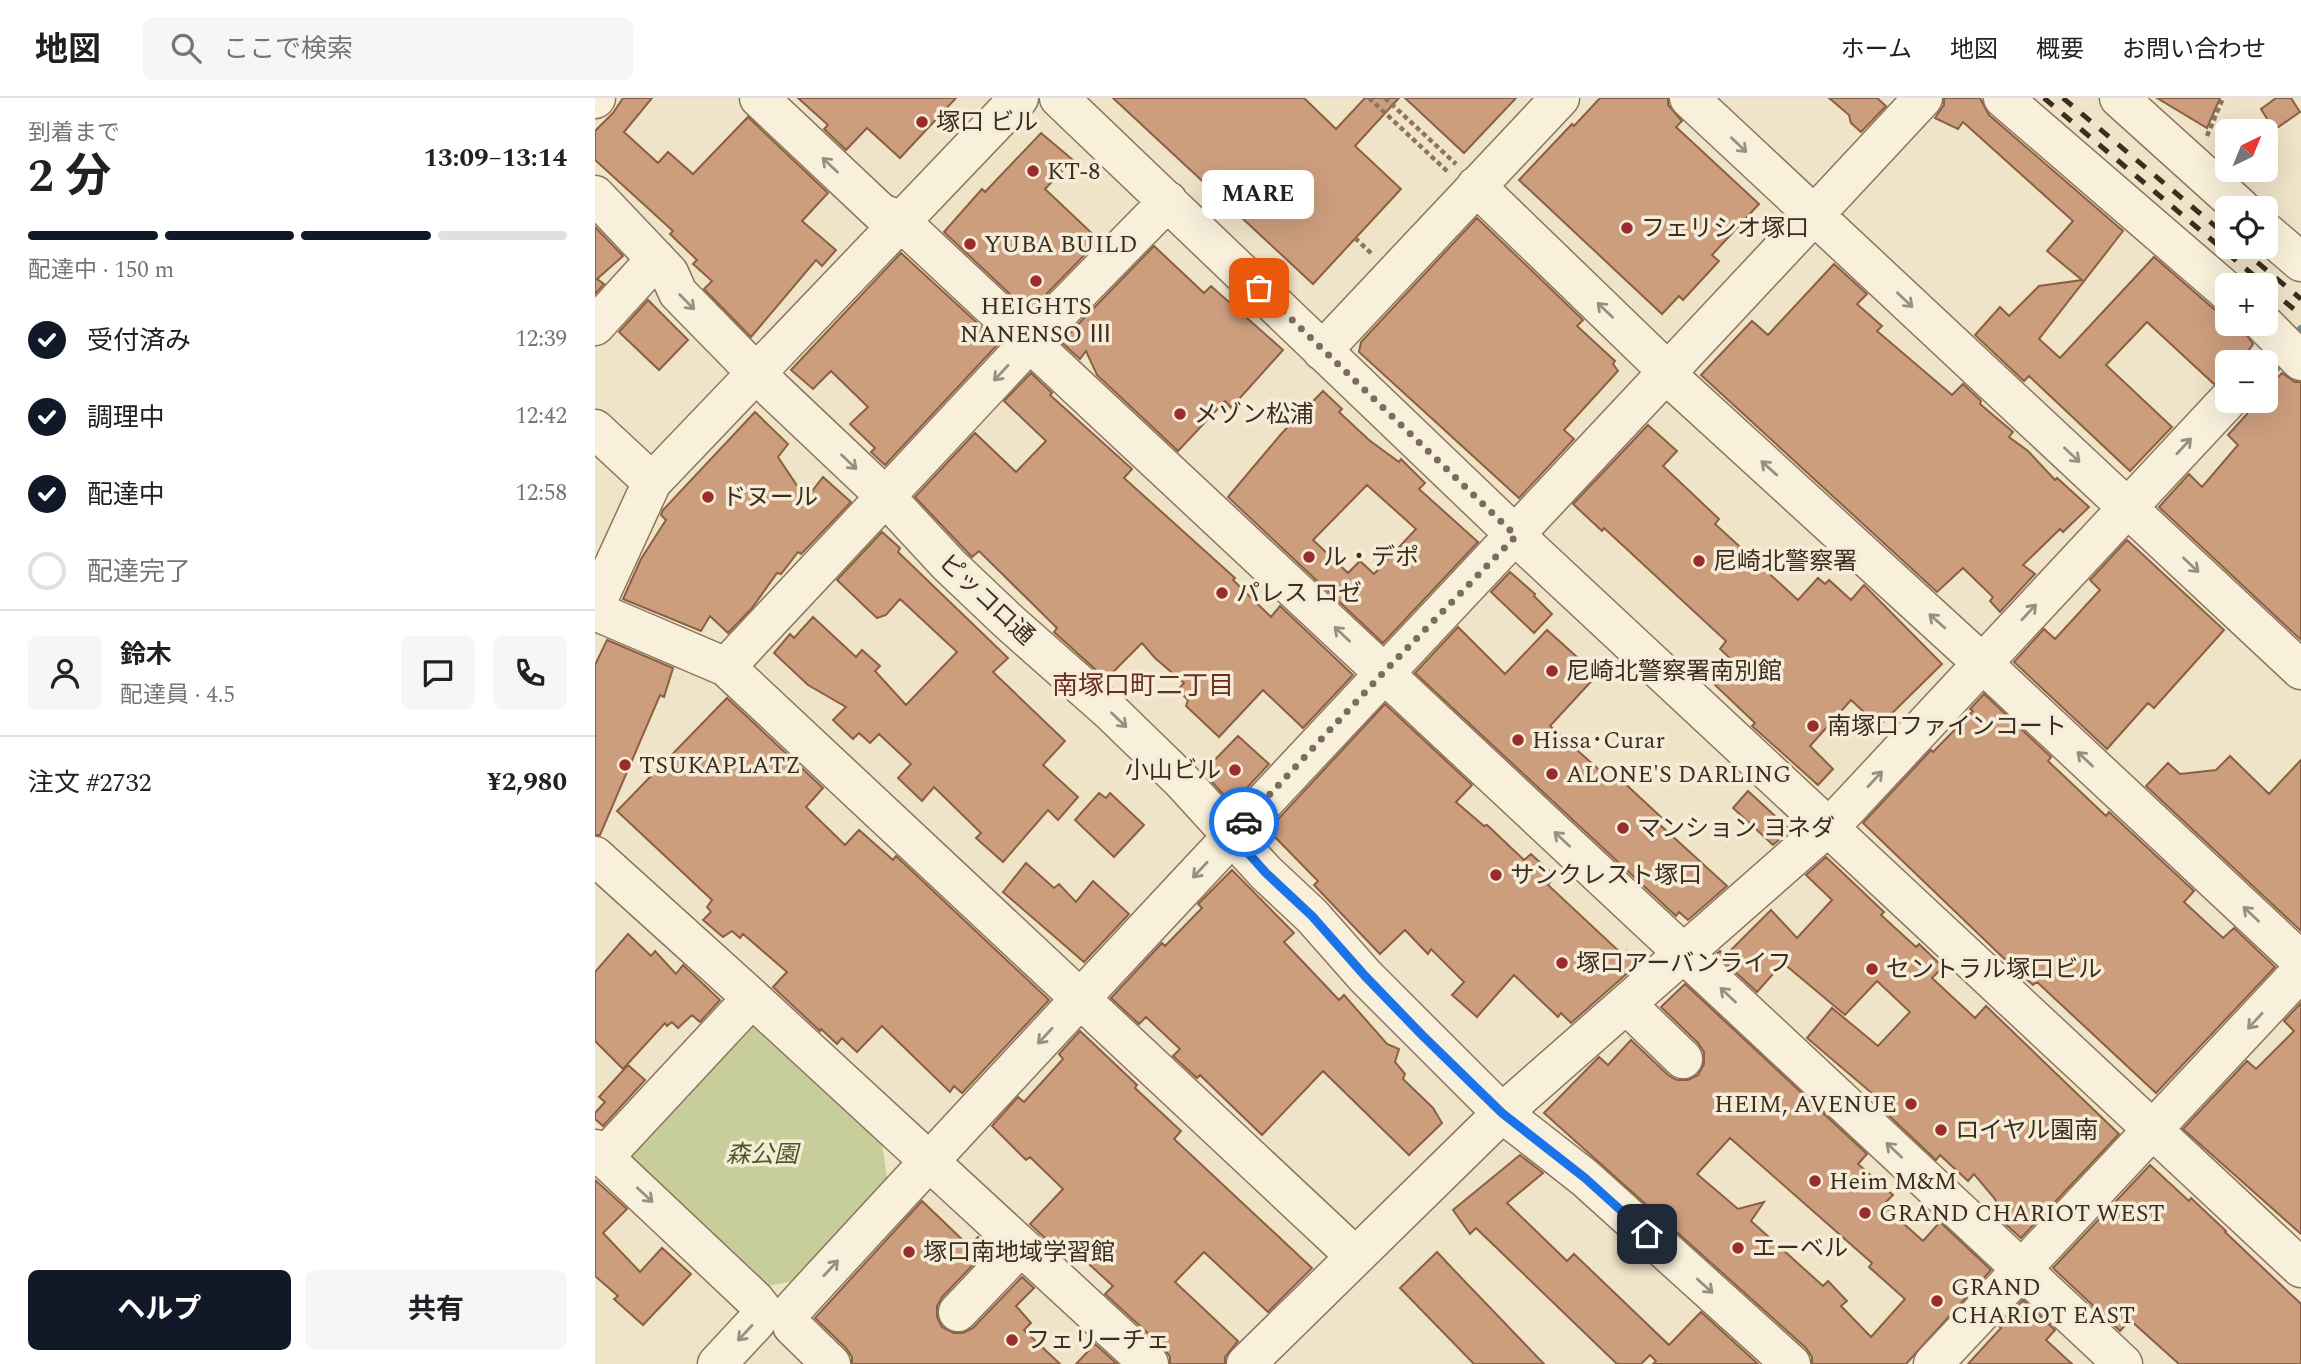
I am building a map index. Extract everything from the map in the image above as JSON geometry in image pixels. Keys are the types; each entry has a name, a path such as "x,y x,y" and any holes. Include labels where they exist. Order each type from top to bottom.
{"street":[{"path":"759,98 880,212 900,221 2123,1364"},
{"path":"1019,98 652,482 595,608 726,667 1355,1256"},
{"path":"1059,98 1516,536 2301,1268"},
{"path":"1322,351 1462,176 1560,98"},
{"path":"1689,98 2301,670"},
{"path":"831,1364 792,1326 792,1311 1383,673 1516,536 1923,98"},
{"path":"2003,98 2215,281"},
{"path":"2125,100 2228,196"},
{"path":"1462,176 1657,361 1667,374 1988,668 2301,961"},
{"name":"ピッコロ通","path":"595,195 669,273 678,293 885,496 949,565 1112,713 1180,779 1422,1035 1514,1122 1585,1178 1791,1364"},
{"path":"726,667 1030,342 1168,201"},
{"path":"2278,242 2301,262"},
{"path":"595,326 656,259"},
{"path":"1246,1364 1355,1256 1514,1122 1633,1011 1683,952 1827,828 1988,668 2135,512 2217,413"},
{"path":"595,429 652,482"},
{"path":"595,856 1149,1364"},
{"path":"1933,1364 2301,971"},
{"path":"717,1364 756,1322 763,1310 599,1153 752,998"},
{"path":"1633,1011 1683,1059"},
{"path":"958,1312 1021,1246"}],"path":[{"path":"1369,98 1462,176"},
{"path":"1385,98 1439,148 1462,176"},
{"path":"2202,149 2223,98"},
{"path":"1417,125 1437,144 1437,150 1435,153 1430,152 1417,139 1414,134 1419,132 1429,140 1439,148"},
{"path":"1355,238 1375,257"}],"green space":[{"name":"森公園","path":"757,1023 881,1137 888,1184 800,1280 768,1286 630,1157"}],"building":[{"path":"623,98 652,98 624,132 658,163 668,152 693,174 748,117 828,193 802,221 836,250 822,266 816,260 751,337 704,289 712,281 693,264 697,260 670,234 673,231 595,160 595,131"},
{"path":"798,98 956,98 900,158 867,128 846,150 824,129 828,125"},
{"path":"1113,98 1304,98 1336,129 1365,98 1399,98 1355,146 1401,189 1313,284"},
{"path":"1405,98 1516,98 1464,153"},
{"name":"フェリシオ塚口","path":"1600,98 1668,98 1668,105 1682,121 1676,127 1759,204 1712,255 1719,261 1683,300 1679,296 1662,314 1519,180"},
{"path":"1829,98 1877,98 1886,106 1861,132 1851,123 1849,115"},
{"path":"1944,98 1980,98 1989,115 2123,231 2039,339 2060,358 2154,257 2215,309 2215,336 2247,336 2253,344 2249,350 2215,350 2214,384 2147,322 2106,365 2172,427 2130,471 2029,376 2024,381 1975,335 2000,307 2009,316 2039,286 2082,280 2047,251 2073,221 1963,122 1958,129 1935,118 1944,105"},
{"path":"2157,98 2220,98 2207,128"},
{"path":"2276,98 2291,98 2300,112 2279,127 2279,119 2267,119 2261,109"},
{"path":"1041,133 1073,160 1045,189 1099,240 1029,312 944,232 982,189 985,192"},
{"path":"1477,218 1583,320 1577,326 1615,361 1613,364 1618,371 1564,430 1574,439 1519,498 1359,352 1361,342"},
{"path":"595,227 623,256 597,279 604,284 595,294"},
{"path":"1154,246 1204,293 1211,286 1283,350 1231,408 1225,401 1178,451 1097,375 1086,351 1080,359 1061,342"},
{"path":"901,253 999,343 885,465 871,452 875,448 850,424 868,407 831,371 813,389 791,370"},
{"path":"1834,264 1867,294 1857,304 1882,326 1877,331 1952,395 1963,384 1981,401 1980,404 2013,432 2009,437 2089,507 2063,532 2060,529 2023,565 2035,574 2000,612 1990,601 1993,597 1963,568 1937,592 1701,375 1752,321 1768,335"},
{"path":"648,300 688,340 659,370 619,332"},
{"path":"1031,373 1052,393 1050,395 1132,469 1124,478 1235,578 1233,580 1271,617 1280,606 1353,675 1303,728 1263,690 1219,737 1186,706 1188,700 1178,690 1184,683 1142,643 1106,679 1054,632 1057,628 979,551 972,557 915,497 975,433 1016,472 1046,441 1004,401"},
{"path":"2282,373 2295,382 2301,382 2301,640 2159,507 2189,474 2202,487 2238,445 2228,435 2247,413 2278,413 2278,377"},
{"path":"1323,391 1342,409 1339,412 1369,440 1399,462 1401,459 1425,483 1419,489 1478,542 1383,643 1228,497 1282,433","holes":["1367,485 1416,529 1374,574 1360,561 1348,573 1313,540"]},
{"path":"755,412 788,444 778,457 806,499 823,477 851,502 801,554 798,552 781,574 777,573 752,608 728,633 710,616 701,631 623,599 641,559 666,520 661,515 663,510"},
{"path":"1648,425 1677,451 1663,466 1719,519 1715,524 1798,600 1818,578 1825,584 1829,580 1851,600 1864,585 1942,664 1879,726 1851,700 1810,746 1833,769 1818,785 1752,726 1755,723 1714,684 1734,662 1720,649 1726,641 1604,528 1602,531 1573,504"},
{"path":"882,532 900,548 898,552 1008,658 993,672 1065,741 1043,765 1078,797 1058,820 1048,810 1003,862 976,838 981,833 934,787 922,801 898,778 911,764 879,734 870,743 859,733 853,739 833,720 846,707 808,685 774,653 790,634 794,638 813,617 856,657 862,650 880,666 875,671 906,705 957,652 900,599 886,615 877,618 837,580"},
{"path":"2127,540 2224,630 2154,708 2148,703 2107,749 2014,662 2044,629 2055,639 2100,590 2090,580"},
{"path":"1510,572 1535,594 1552,614 1534,633 1491,592"},
{"path":"1458,627 1505,674 1547,630 1597,675 1550,726 1614,783 1619,778 1663,819 1658,823 1727,886 1688,920 1679,912 1676,916 1415,673"},
{"path":"607,640 673,668 664,697 660,695 600,835 595,835 595,665"},
{"path":"1984,694 2051,757 2048,761 2106,816 2109,812 2194,891 2184,902 2223,938 2234,928 2275,967 2156,1093 2037,982 2033,985 2016,970 1863,823 1931,750 1933,752 1973,711 1970,709"},
{"path":"727,698 823,788 806,807 845,845 859,830 893,860 896,856 1049,1000 962,1093 954,1086 950,1092 882,1026 857,1052 842,1038 837,1044 821,1029 820,1031 773,987 787,972 743,934 740,938 732,931 723,937 703,920 711,912 707,907 712,900 617,811"},
{"path":"1385,704 1472,785 1456,802 1484,826 1487,825 1524,860 1531,854 1555,876 1548,885 1624,956 1627,951 1640,962 1571,1023 1561,1013 1558,1017 1514,975 1477,1017 1452,995 1464,982 1431,949 1428,954 1405,930 1380,954 1314,885 1318,881 1268,830"},
{"name":"小山ビル","path":"1238,736 1269,764 1232,804 1203,772"},
{"path":"2230,756 2269,794 2301,760 2301,931 2146,786 2168,763 2180,774 2216,770"},
{"path":"1748,791 1790,830 1773,845 1733,808"},
{"path":"1099,793 1106,798 1110,793 1144,825 1114,857 1075,820"},
{"path":"1826,857 1884,912 1881,915 1916,947 1919,944 1943,967 1932,978 1975,1018 1986,1006 2119,1134 2021,1238 2004,1223 2009,1218 1974,1174 1968,1181 1940,1155 1936,1160 1883,1110 1887,1106 1807,1038 1832,1008 1878,1046 1910,1012 1877,981 1845,1015 1783,963 1757,992 1716,954 1720,951 1726,955 1771,910 1797,938 1832,900 1806,875"},
{"path":"1026,863 1054,888 1059,884 1076,902 1093,881 1129,914 1084,962 1003,892"},
{"path":"1232,870 1294,933 1284,942 1339,1000 1344,995 1387,1044 1399,1049 1395,1062 1405,1074 1403,1079 1433,1108 1442,1123 1409,1155 1323,1071 1262,1135 1200,1075 1197,1078 1173,1056 1180,1049 1146,1017 1139,1024 1111,998 1162,943 1165,946 1202,908 1198,904"},
{"path":"628,934 651,956 655,951 676,974 683,965 720,1000 700,1022 692,1015 678,1028 672,1022 667,1026 665,1023 623,1069 595,1041 595,972"},
{"path":"1685,984 1867,1154 1858,1164 1893,1195 1883,1205 1923,1241 1940,1222 1991,1270 1906,1364 1812,1364 1812,1357 1806,1348 1544,1113 1599,1057 1608,1065 1631,1040 1668,1075 1677,1080 1688,1080 1698,1075 1704,1064 1704,1052 1661,1007","holes":["1730,1138 1872,1263 1869,1267 1905,1299 1871,1337 1841,1306 1847,1301 1828,1281 1823,1286 1751,1221 1764,1202 1738,1209 1697,1174"]},
{"path":"2301,1003 2301,1234 2183,1129 2247,1061 2256,1069 2294,1031 2284,1021"},
{"path":"1080,1031 1181,1131 1174,1139 1312,1268 1268,1312 1204,1252 1175,1282 1238,1341 1225,1357 1225,1364 1170,1364 1170,1357 1164,1348 1105,1294 1113,1286 1068,1245 1061,1253 1030,1224 1063,1189 1030,1157 1026,1160 992,1126 1018,1097 1024,1102 1063,1059 1059,1054"},
{"path":"628,1065 645,1080 603,1126 595,1119 595,1113 605,1102 599,1097"},
{"path":"1520,1155 1543,1173 1507,1203 1567,1261 1574,1254 1669,1345 1701,1312 1758,1364 1653,1364 1656,1361 1650,1355 1641,1364 1617,1364 1476,1228 1470,1234 1453,1210"},
{"path":"2150,1165 2189,1201 2191,1198 2301,1304 2301,1364 2179,1364 2130,1320 2120,1331 2053,1268"},
{"path":"595,1180 627,1209 603,1233 640,1272 662,1248 691,1274 643,1325 614,1299 618,1296 595,1276"},
{"path":"922,1201 969,1246 978,1237 990,1247 942,1297 937,1306 937,1317 942,1327 954,1333 963,1333 973,1328 1022,1277 1034,1288 1016,1306 1031,1323 1024,1330 1060,1364 852,1364 852,1357 846,1348 815,1318"},
{"path":"1437,1252 1544,1364 1474,1364 1400,1288"},
{"path":"2023,1300 2055,1330 2046,1340 2072,1364 1968,1364 2001,1328 1999,1326"},
{"path":"1095,1344 1117,1364 1076,1364"}],"waterway":[{"path":"2278,366 2285,359"}],"railway":[{"path":"2044,98 2251,273"},
{"path":"2063,98 2215,226"},
{"path":"2253,259 2301,299"},
{"path":"2278,296 2301,315"}],"way so far":[{"path":"1244,822 1516,536 1259,288"}],"place":[{"name":"塚口 ビル","path":"922,122"},
{"name":"KT-8","path":"1033,171"},
{"name":"フェリシオ塚口","path":"1627,228"},
{"name":"YUBA BUILD","path":"970,244"},
{"name":"HEIGHTS NANENSO Ⅲ","path":"1036,281"},
{"name":"MARE","path":"1259,288"},
{"name":"メゾン松浦","path":"1180,414"},
{"name":"ドヌール","path":"708,497"},
{"name":"ル・デポ","path":"1309,557"},
{"name":"尼崎北警察署","path":"1699,561"},
{"name":"パレス ロゼ","path":"1222,593"},
{"name":"尼崎北警察署南別館","path":"1552,671"},
{"name":"南塚口ファインコート","path":"1813,726"},
{"name":"Hissa･Curar","path":"1518,740"},
{"name":"TSUKAPLATZ","path":"625,765"},
{"name":"小山ビル","path":"1235,770"},
{"name":"ALONE'S DARLING","path":"1552,774"},
{"name":"マンション ヨネダ","path":"1623,828"},
{"name":"サンクレスト塚口","path":"1496,875"},
{"name":"塚口アーバンライフ","path":"1562,963"},
{"name":"セントラル塚口ビル","path":"1872,969"},
{"name":"HEIM, AVENUE","path":"1911,1104"},
{"name":"ロイヤル園南","path":"1941,1130"},
{"name":"Heim M&M","path":"1815,1181"},
{"name":"GRAND CHARIOT WEST","path":"1865,1213"},
{"name":"エーベル","path":"1738,1248"},
{"name":"塚口南地域学習館","path":"909,1252"},
{"name":"GRAND CHARIOT EAST","path":"1937,1301"},
{"name":"フェリーチェ","path":"1012,1340"}],"district":[{"name":"南塚口町二丁目","path":"1143,685"}],"route":[{"path":"1244,822 1232,835 1266,873 1312,916 1422,1035 1502,1113 1585,1178 1647,1234"}]}
